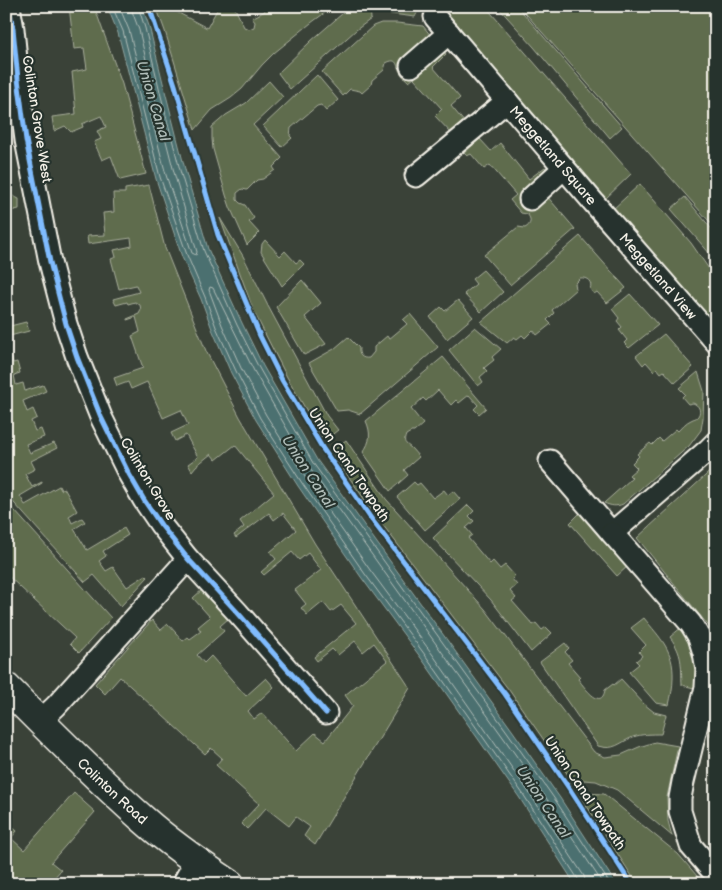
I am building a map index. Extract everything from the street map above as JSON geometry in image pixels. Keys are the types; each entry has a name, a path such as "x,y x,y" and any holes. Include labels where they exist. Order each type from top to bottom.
{"street":[{"name":"Colinton Grove West","path":"9,6 26,140 40,206"},
{"name":"Meggetland Square","path":"435,17 601,211"},
{"path":"411,66 449,33"},
{"name":"Meggetland Square","path":"416,176 506,101"},
{"path":"530,199 564,168"},
{"name":"Colinton Grove","path":"40,206 50,262 66,324 77,357 101,417 120,457 144,500 188,559 326,713"},
{"name":"Meggetland View","path":"601,211 716,342"},
{"path":"612,533 716,442"},
{"path":"550,460 691,624 699,637 707,669 706,687 683,782 680,811 691,846 716,875"},
{"path":"40,721 56,706 188,559"},
{"name":"Colinton Road","path":"6,687 92,772 145,821 196,861 230,884"},
{"path":"183,884 196,861"}],"green space":[{"path":"69,6 94,6 122,84 146,174 120,180 111,156 102,160 94,142 101,139 97,131 106,127 101,116 82,124 83,127 71,132 65,126 54,131 52,117 76,114 72,72 87,69 84,48 74,49"},
{"path":"156,6 174,6 173,10 207,28 219,6 234,6 244,27 249,29 254,27 255,22 252,18 265,11 263,6 334,6 274,53 242,89 212,110 195,130"},
{"path":"351,6 370,6 371,19 290,89 278,73"},
{"path":"382,6 415,6 417,12 415,17 384,13"},
{"path":"444,6 485,6 631,174 604,200 439,9"},
{"path":"497,6 517,6 622,127 610,138"},
{"path":"519,6 716,6 716,229"},
{"path":"381,23 423,26 446,54 433,67 460,98 451,106 465,123 452,134 435,116 442,109 414,78 409,82 404,77 395,61 386,63 384,70 372,80 371,85 362,93 350,89 343,96 322,72 373,26"},
{"path":"317,75 338,100 326,111 321,105 317,106 291,128 290,136 292,138 282,147 263,126"},
{"path":"269,81 283,97 253,125 282,158 273,167 275,170 263,179 257,180 247,190 242,189 237,193 237,200 245,205 254,218 249,222 259,233 247,245 226,195 213,149 212,127 226,115 246,103"},
{"path":"480,139 491,151 500,143 529,179 545,167 549,173 546,195 575,229 510,285 484,255 518,227 527,227 530,224 530,220 527,214 521,213 510,200 516,195 490,165 484,169 471,154 467,156 464,153"},
{"path":"640,184 691,243 709,269 716,285 716,330 612,210"},
{"path":"149,185 165,248 206,351 240,417 315,544 410,688 315,845 304,836 310,827 296,817 289,826 266,808 247,829 241,823 259,804 216,765 222,758 211,748 205,754 120,677 105,694 95,684 152,620 161,630 168,624 183,641 188,637 190,639 201,631 198,627 210,617 193,598 203,589 229,618 220,626 224,631 197,655 204,663 211,656 246,696 266,678 274,687 248,711 254,719 262,713 296,751 315,733 325,741 353,706 345,695 387,661 374,643 363,652 355,641 338,655 332,649 317,661 314,657 356,623 341,605 331,612 323,602 307,615 301,608 306,604 295,590 321,570 308,553 299,560 292,552 264,575 261,572 276,559 270,552 296,530 283,513 274,520 269,513 236,538 234,535 244,527 240,521 274,493 235,445 216,460 211,454 192,471 188,464 198,457 186,435 175,441 171,433 188,425 181,410 163,418 147,382 131,389 128,382 117,386 114,378 143,368 132,336 140,332 136,317 127,320 139,314 141,310 140,305 135,302 128,304 127,302 116,305 113,299 139,292 136,285 119,289 111,259 116,257 114,250 132,246 131,238 88,244 87,236 105,235 103,213 114,212 113,193 125,193 125,189"},
{"path":"6,190 7,193 19,199 19,209 6,212"},
{"path":"685,197 716,234 716,267 711,255 671,209"},
{"path":"220,218 243,256 327,416 338,430 329,437 322,437 287,377 254,312"},
{"path":"580,236 626,288 607,303 597,292 594,294 590,289 591,284 589,280 580,278 575,283 576,289 552,310 554,313 547,320 551,324 537,335 533,330 525,338 522,335 517,339 514,337 507,343 481,322"},
{"path":"265,240 280,256 285,251 296,263 300,260 304,264 282,286 261,252 262,244"},
{"path":"483,270 503,292 481,312 464,294 476,284 472,279"},
{"path":"302,280 321,303 305,317 326,344 304,355 276,307"},
{"path":"630,294 658,325 629,348 624,343 627,340 619,330 622,327 617,321 619,318 612,309"},
{"path":"458,300 473,317 447,339 430,317 441,307 445,311"},
{"path":"410,314 438,347 360,414 348,410 337,411 309,363 334,349 348,337 359,348 361,356 369,358 374,352 374,347 387,336 389,339 407,324 403,320"},
{"path":"26,322 29,331 6,337 6,327"},
{"path":"475,327 501,349 492,357 494,360 484,368 487,371 480,377 483,382 478,386 449,350"},
{"path":"664,334 693,367 675,383 664,371 661,373 657,368 654,371 646,362 643,365 636,356"},
{"path":"11,356 13,363 17,362 20,373 14,375 16,385 23,383 25,391 43,385 46,391 23,401 27,412 33,409 37,418 31,421 35,431 41,429 44,437 26,444 30,453 54,443 57,448 31,461 35,469 25,474 32,487 42,483 20,496 25,505 59,486 61,490 64,488 77,511 69,516 72,523 82,518 85,522 74,529 87,550 124,528 128,535 103,551 106,556 99,561 106,571 113,567 127,587 146,575 148,577 121,606 94,575 85,582 6,494 6,357"},
{"path":"443,357 486,408 479,414 474,409 478,405 469,395 459,403 456,400 451,405 438,390 426,401 423,398 411,409 423,424 414,432 406,435 405,440 406,444 419,457 404,470 408,475 390,491 363,452 368,444 369,437 366,421"},
{"path":"698,372 704,391 701,430 689,446 623,504 614,506 604,503 632,478 629,475 637,468 632,463 639,456 637,454 650,443 652,445 659,438 662,441 676,429 678,431 687,422 698,416 700,412 698,406 693,403 688,404 682,397 685,394 679,388"},
{"path":"346,440 386,499 485,609 594,752 605,757 621,755 655,742 678,746 667,797 668,821 672,836 617,790 596,781 571,779 509,690 376,516 335,457 333,450"},
{"path":"716,466 716,635 637,538"},
{"path":"414,482 417,485 420,483 433,498 444,490 448,495 453,491 460,499 425,530 397,497"},
{"path":"6,501 111,618 79,653 70,644 75,638 6,574"},
{"path":"468,505 474,511 469,516 474,521 466,528 472,535 468,538 490,564 493,561 500,569 505,565 515,576 512,579 517,585 510,591 516,598 512,601 533,625 536,623 542,630 546,627 552,633 531,652 491,600 433,538"},
{"path":"582,511 629,565 617,576 570,523"},
{"path":"644,618 665,645 671,660 673,681 669,705 656,703 629,672 639,664 636,661 642,656 639,652 646,645 631,628"},
{"path":"683,626 696,651 698,689 682,685 679,655 670,637"},
{"path":"565,643 569,648 565,652 572,660 568,663 580,677 578,679 592,695 600,698 605,690 621,679 654,712 666,715 661,734 636,736 608,748 598,746 540,662"},
{"path":"716,714 716,734 711,737 709,725"},
{"path":"74,793 95,812 51,862 61,870 53,879 59,884 12,884 6,879 6,822 17,831 11,838 24,850"},
{"path":"580,793 604,794 678,854 704,884 637,884"}],"water":[{"name":"Union Canal","path":"107,6 142,6 149,26 186,173 208,249 263,366 317,460 560,798 616,884 575,884 519,797 424,662 361,577 298,486 256,420 231,373 182,257 156,179 118,33"}],"cycle path":[{"path":"9,6 26,140 50,262 66,324 101,417 129,474 161,525 188,559 326,713"},
{"name":"Union Canal Towpath","path":"149,6 175,85 218,235 260,336 282,380 323,449 372,520 505,694 631,884"}]}
